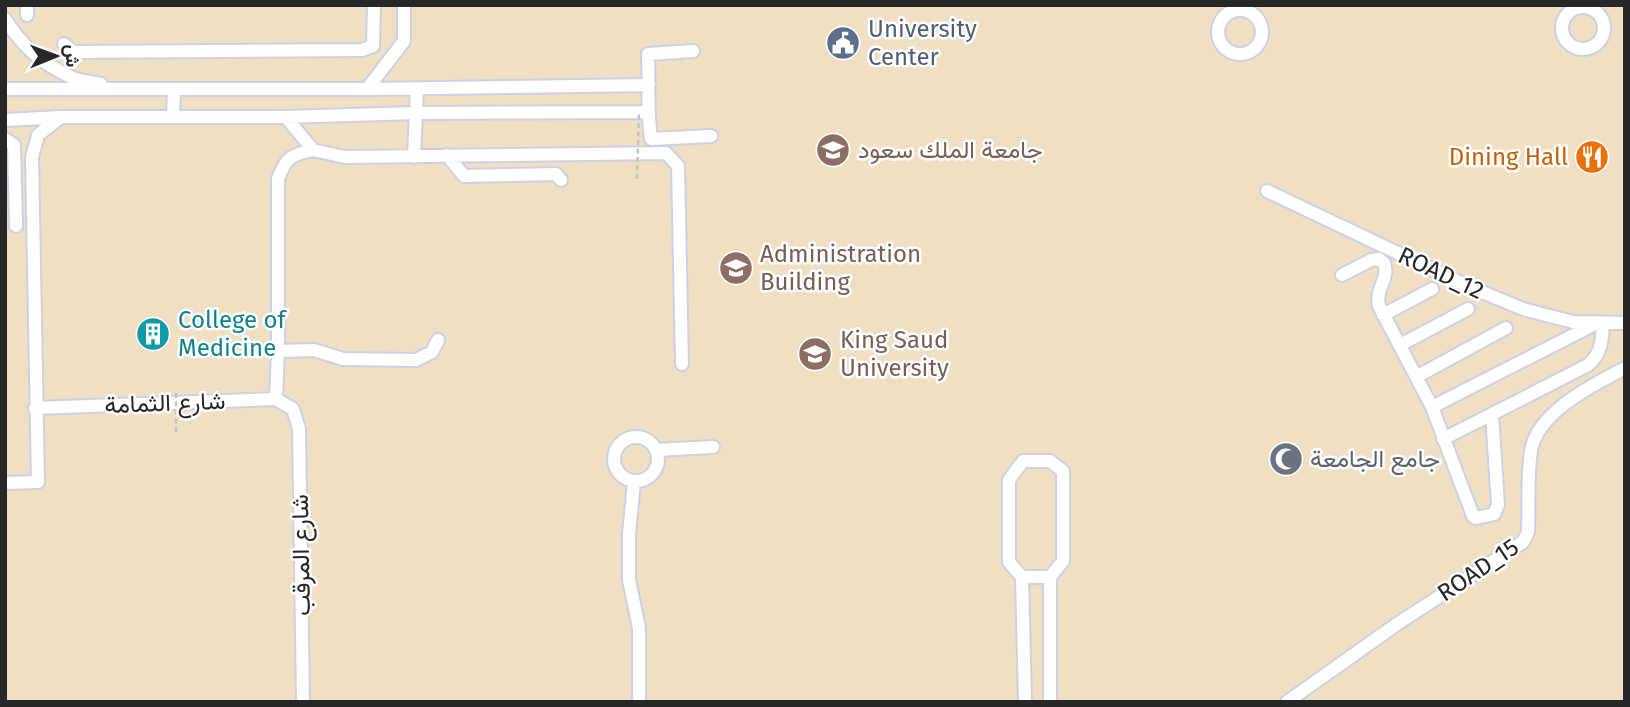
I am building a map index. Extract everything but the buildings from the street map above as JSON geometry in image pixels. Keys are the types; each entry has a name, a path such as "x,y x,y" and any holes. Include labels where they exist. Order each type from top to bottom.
{"street":[{"path":"64,44 73,52 362,50 373,46 374,5"},
{"path":"367,89 404,41 404,5"},
{"path":"5,19 14,34 34,54 74,78 128,89"},
{"path":"693,51 648,54 649,85 643,112 651,139 711,136"},
{"path":"5,89 417,89 649,85"},
{"path":"173,117 174,89"},
{"path":"414,157 417,89"},
{"path":"5,120 61,117 643,112"},
{"path":"5,483 38,482 32,157 38,135 61,117"},
{"path":"286,117 313,150"},
{"path":"5,139 14,145 16,226"},
{"path":"276,399 278,179 283,164 294,155 313,150 345,157 666,153 678,166 682,363"},
{"path":"447,155 464,176 556,174 561,180"},
{"name":"ROAD_12","path":"1267,191 1497,299 1556,319 1625,323"},
{"path":"1342,275 1371,260 1379,259 1384,263 1386,274 1377,297 1383,315 1432,407 1473,516 1481,519 1494,514 1498,505 1492,414"},
{"path":"1383,315 1432,289"},
{"path":"1400,345 1468,309"},
{"path":"1432,407 1599,323 1601,346 1596,358 1588,365 1443,439"},
{"path":"1416,377 1507,328"},
{"path":"278,352 314,351 342,359 416,360 432,352 438,340"},
{"name":"ROAD_15","path":"1287,702 1397,624 1523,542 1528,532 1531,450 1537,431 1562,405 1591,385 1625,368"},
{"name":"شارع الثمامة","path":"35,408 276,399"},
{"name":"شارع المرقب","path":"276,399 293,409 299,429 303,702"},
{"path":"638,436 646,439 656,450 658,457 654,472 642,481 634,482 621,476 614,464 613,457 619,444 625,439 638,436"},
{"path":"656,450 713,447"},
{"path":"1025,702 1022,577 1009,562 1009,480 1023,461 1050,461 1063,471 1063,561 1050,577 1050,702"},
{"path":"634,482 629,534 629,580 639,628 639,702"},
{"path":"1022,577 1050,577"}],"path":[{"path":"638,179 643,112"},
{"path":"176,393 176,435"}],"shaded area":[{"name":"King Saud University","path":"5,5 1625,5 1625,702 5,702"}],"place":[{"name":"University Center","path":"843,43"},
{"name":"جامعة الملك سعود","path":"833,150"},
{"name":"Dining Hall","path":"1592,157"},
{"name":"Administration Building","path":"736,268"},
{"name":"College of Medicine","path":"153,334"},
{"name":"King Saud University","path":"815,354"},
{"name":"جامع الجامعة","path":"1286,459"}]}
